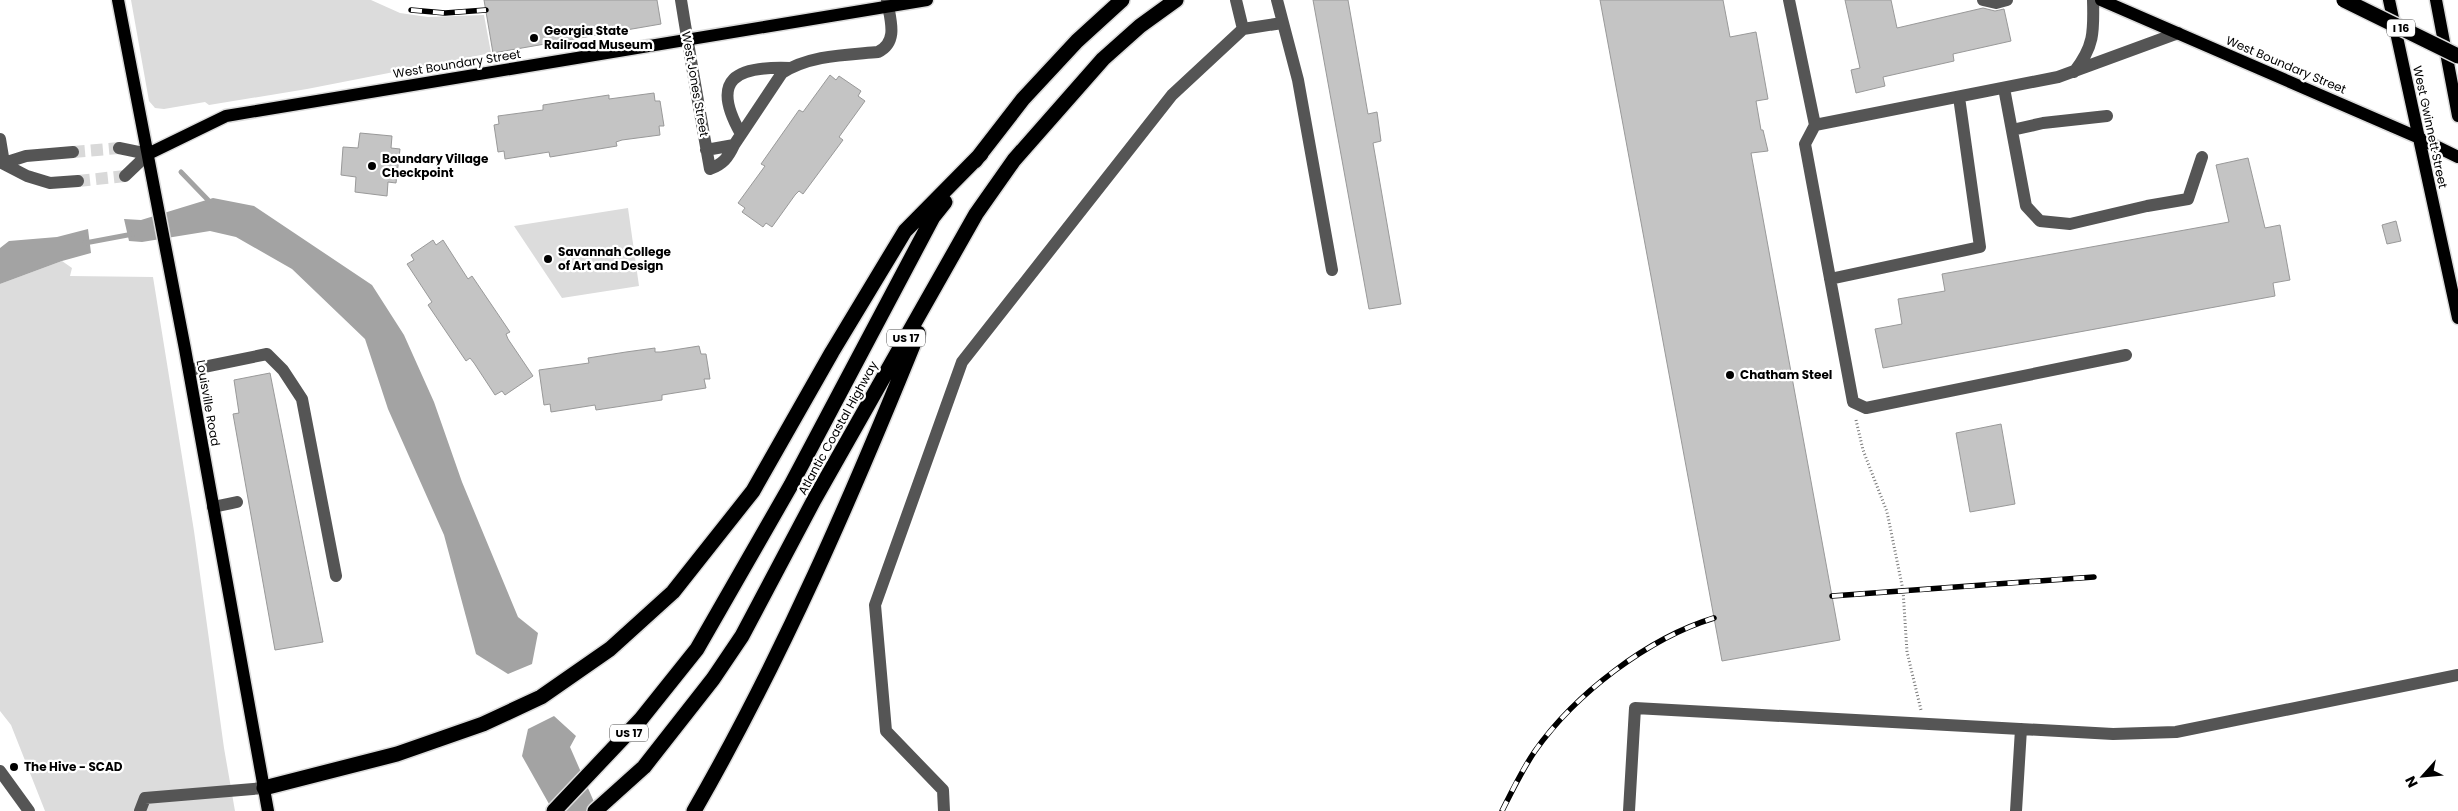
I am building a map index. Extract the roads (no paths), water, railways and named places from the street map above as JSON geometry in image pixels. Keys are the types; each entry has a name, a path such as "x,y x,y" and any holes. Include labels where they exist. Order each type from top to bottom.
{"highway":[{"name":"Atlantic Coastal Highway","path":"554,811 641,719 697,649 791,485 934,217 1023,99 1077,41 1122,0"},
{"name":"Atlantic Coastal Highway","path":"595,811 644,766 713,678 742,636 819,491 976,214 1014,160 1103,60 1140,26 1176,0"},
{"name":"I 16","path":"2344,0 2458,56"},
{"path":"264,788 397,754 483,724 541,697 610,650 673,592 753,491 832,352 905,231 981,154"},
{"path":"694,811 740,728 801,609 856,486 941,276"}],"main road":[{"name":"Louisville Road","path":"118,0 188,370 268,811"},
{"name":"West Boundary Street","path":"148,154 226,116 688,40 888,3 927,0"},
{"name":"West Boundary Street","path":"2101,0 2417,136 2458,157"},
{"name":"West Gwinnett Street","path":"2389,0 2458,318"},
{"path":"2436,0 2458,116"}],"street":[{"name":"West Jones Street","path":"681,0 710,169 720,165 728,158 734,145"},
{"path":"1236,0 1243,29"},
{"path":"1277,0 1298,80 1332,270"},
{"path":"1789,0 1815,125 1805,144 1853,402 1866,408 2126,355"},
{"path":"1983,0 1996,3 2007,0"},
{"path":"2073,73 2086,56 2090,43 2094,26 2093,0"},
{"path":"706,150 734,145 782,73 790,68 814,59 878,52 887,48 892,36 888,3"},
{"path":"944,811 943,790 886,732 875,605 962,362 1172,95 1243,29 1282,23"},
{"path":"1815,125 2073,73 2178,33"},
{"path":"741,134 732,117 728,101 730,82 739,74 749,70 765,67 790,68"},
{"path":"2004,88 2026,206 2040,221 2070,224 2147,206 2188,199 2202,157"},
{"path":"1830,279 1980,248 1959,97"},
{"path":"2012,130 2043,122 2107,116"},
{"path":"0,139 2,163"},
{"path":"119,148 148,154"},
{"path":"2,163 26,156 73,152"},
{"name":"West Boundary Street","path":"125,176 148,154"},
{"path":"2,163 27,176 50,183 78,181"},
{"path":"188,370 267,354 283,370 302,399 336,576"},
{"path":"213,506 237,502"},
{"path":"1628,811 1635,708 1924,722 2113,734 2176,732 2458,675"},
{"path":"2016,811 2021,729"},
{"path":"0,771 5,787 29,811"},
{"path":"140,811 145,798 264,788"}],"waterway":[{"path":"181,172 208,200"},
{"path":"85,243 133,234"}],"tunnel":[{"path":"73,152 119,148"},
{"path":"78,181 125,176"}],"railway":[{"path":"411,10 445,13 486,10"},
{"path":"1832,596 2094,577"},
{"path":"1502,811 1521,773 1535,751 1551,730 1592,689 1639,654 1664,639 1714,618"}],"place":[{"name":"Georgia State Railroad Museum","path":"534,38"},
{"name":"Boundary Village Checkpoint","path":"372,166"},
{"name":"Savannah College of Art and Design","path":"548,259"},
{"name":"Chatham Steel","path":"1730,375"},
{"name":"The Hive - SCAD","path":"14,767"}]}
